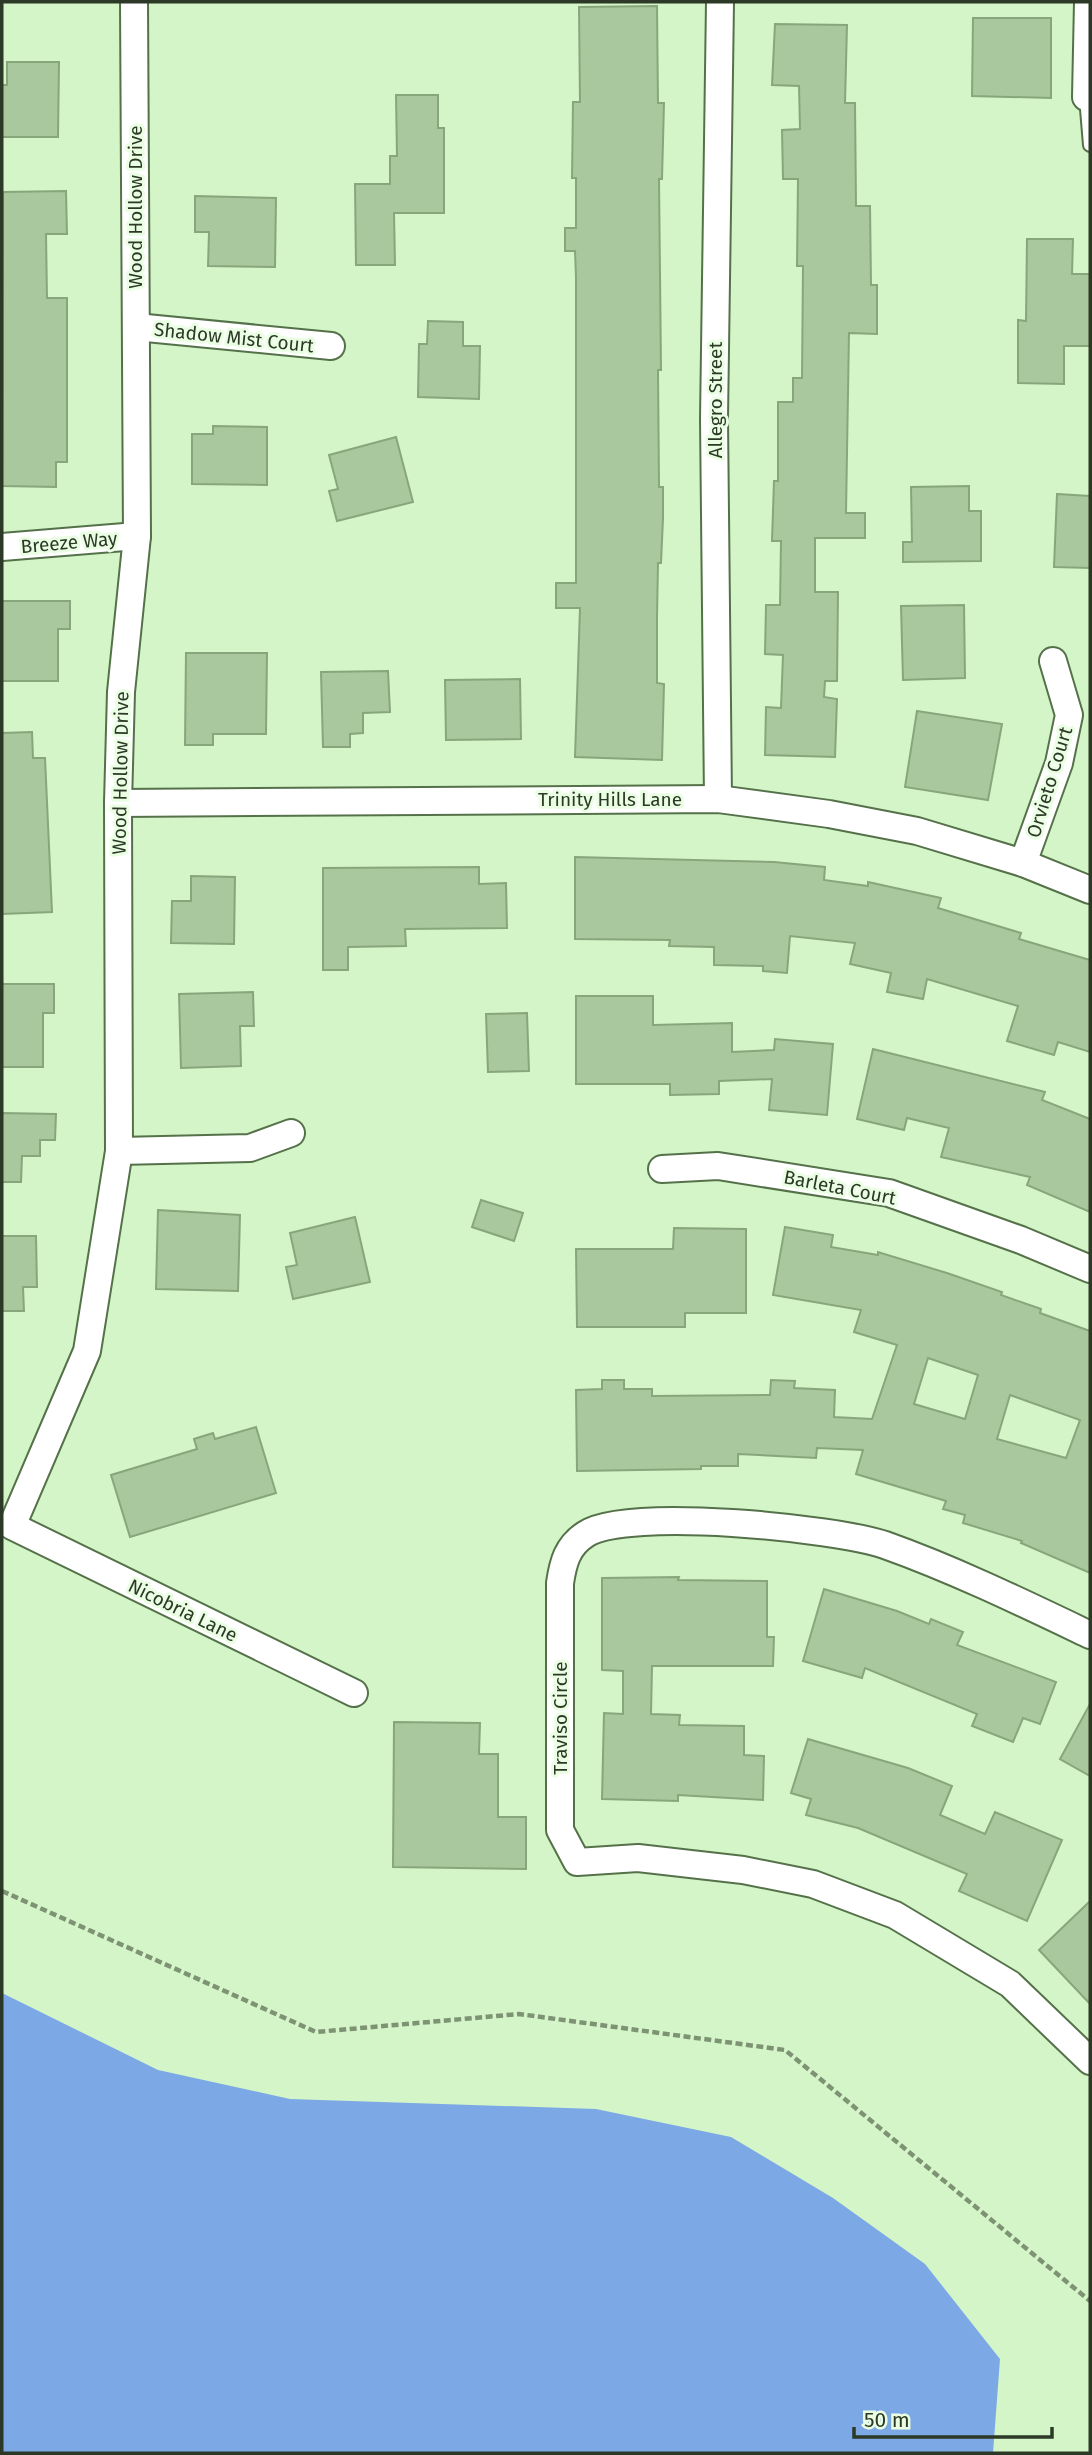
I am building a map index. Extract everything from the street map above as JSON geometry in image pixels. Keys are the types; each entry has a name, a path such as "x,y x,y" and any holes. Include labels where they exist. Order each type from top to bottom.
{"street":[{"name":"Wood Hollow Drive","path":"12,1527 87,1351 119,1151 118,803 121,692 137,536 134,2"},
{"name":"Allegro Street","path":"718,799 714,419 720,2"},
{"path":"1086,97 1088,2"},
{"name":"Shadow Mist Court","path":"136,327 331,346"},
{"name":"Breeze Way","path":"2,547 137,536"},
{"name":"Orvieto Court","path":"1023,863 1059,763 1069,715 1053,660"},
{"name":"Trinity Hills Lane","path":"118,803 718,799 829,814 917,831 1023,863 1090,890"},
{"path":"119,1151 250,1148 292,1133"},
{"name":"Barleta Court","path":"662,1169 718,1166 889,1193 1021,1240 1090,1269"},
{"name":"Traviso Circle","path":"1090,1635 1020,1601 884,1544 833,1532 747,1522 612,1524 586,1534 564,1557 560,1583 560,1830 577,1862 638,1858 743,1870 813,1884 895,1915 1010,1984 1090,2061"},
{"name":"Nicobria Lane","path":"12,1527 354,1693"}],"lane":[{"path":"1086,97 1090,145"}],"path":[{"path":"2,1891 316,2032 519,2014 785,2050 1090,2301"}],"water":[{"path":"2,1993 158,2070 290,2099 596,2109 731,2137 833,2198 925,2264 1000,2359 993,2453 2,2453"}],"building":[{"path":"657,6 658,103 664,103 662,179 659,179 661,370 658,370 659,487 663,487 663,518 661,563 658,563 657,617 657,683 664,684 662,760 575,757 580,608 556,608 556,583 576,583 576,277 575,251 565,251 565,228 576,228 576,178 572,178 573,102 580,102 579,7"},
{"path":"973,18 1051,18 1051,98 972,96"},
{"path":"775,24 847,25 845,103 855,103 856,206 870,206 871,285 877,285 877,334 849,333 846,513 865,513 865,538 815,538 815,592 838,592 837,681 825,681 824,697 837,699 835,757 765,755 766,707 781,708 783,655 765,654 766,605 780,605 781,541 772,541 774,481 778,481 778,402 793,402 793,378 802,378 803,266 797,266 798,179 783,179 782,130 800,129 799,86 772,85"},
{"path":"7,62 59,62 58,137 2,137 2,85 7,85"},
{"path":"396,95 438,95 438,128 444,128 444,213 394,213 395,265 356,265 355,184 390,184 390,156 397,156"},
{"path":"66,191 67,234 46,234 47,298 67,298 67,462 56,462 56,487 2,486 3,192"},
{"path":"195,196 276,198 275,267 208,266 209,232 195,232"},
{"path":"1027,239 1073,239 1072,274 1090,274 1090,346 1064,346 1064,384 1018,383 1018,320 1026,321"},
{"path":"428,321 463,322 463,346 480,346 479,399 418,397 419,344 427,344"},
{"path":"213,426 267,427 267,485 192,484 192,434 213,434"},
{"path":"396,437 413,502 337,521 329,491 338,489 329,455"},
{"path":"969,486 969,511 981,511 981,561 903,562 903,542 912,542 911,487"},
{"path":"1057,494 1090,496 1090,568 1054,567"},
{"path":"2,601 70,601 70,629 58,629 58,681 2,681"},
{"path":"964,605 965,678 903,680 901,606"},
{"path":"186,653 267,653 266,734 213,734 213,745 185,745"},
{"path":"388,671 390,712 363,713 363,733 350,734 350,747 323,747 321,672"},
{"path":"520,679 521,739 446,740 445,680"},
{"path":"917,711 1002,724 988,800 905,787"},
{"path":"32,732 33,758 45,758 52,912 2,914 2,733"},
{"path":"575,857 774,862 825,867 824,880 868,886 868,882 941,898 938,908 1021,933 1019,939 1090,960 1090,1052 1058,1042 1054,1055 1007,1041 1018,1006 927,979 923,999 887,992 891,973 850,964 855,943 790,936 787,973 763,971 763,966 714,965 714,947 669,946 670,940 575,939"},
{"path":"479,867 479,884 506,883 507,928 405,929 406,946 348,947 348,970 323,970 323,868"},
{"path":"191,876 235,877 234,944 171,943 172,901 191,901"},
{"path":"2,984 54,984 54,1013 43,1013 43,1067 2,1067"},
{"path":"253,992 254,1026 240,1026 241,1066 181,1068 179,994"},
{"path":"576,996 653,996 653,1025 732,1023 732,1052 774,1050 775,1039 833,1044 827,1115 769,1110 772,1079 719,1081 719,1094 670,1095 670,1084 576,1084"},
{"path":"527,1013 529,1071 488,1072 486,1014"},
{"path":"873,1049 1045,1092 1042,1100 1090,1119 1090,1212 1027,1185 1030,1177 941,1157 949,1128 907,1118 904,1130 857,1119"},
{"path":"2,1113 56,1114 55,1140 40,1140 40,1156 22,1156 21,1182 2,1182"},
{"path":"481,1200 523,1213 514,1241 472,1227"},
{"path":"158,1210 240,1215 238,1291 156,1289"},
{"path":"355,1217 370,1282 293,1299 286,1267 297,1265 290,1233"},
{"path":"785,1227 833,1235 831,1247 878,1255 878,1252 947,1273 1002,1292 1001,1295 1041,1309 1040,1313 1090,1331 1090,1573 1021,1543 1022,1541 963,1523 965,1515 943,1509 946,1501 856,1474 863,1450 817,1448 816,1458 738,1454 738,1466 701,1466 701,1469 577,1471 576,1390 602,1389 602,1380 624,1380 624,1389 652,1389 652,1396 770,1395 771,1380 795,1381 794,1388 835,1390 834,1417 872,1419 897,1345 854,1332 861,1310 773,1295","holes":["928,1358 978,1375 965,1419 914,1404","1010,1395 1080,1420 1066,1458 997,1439"]},
{"path":"674,1228 746,1229 746,1313 685,1313 685,1327 577,1327 576,1249 673,1249"},
{"path":"2,1236 36,1236 37,1287 23,1287 24,1311 2,1311"},
{"path":"256,1427 276,1493 130,1537 111,1475 197,1449 194,1439 213,1433 215,1439"},
{"path":"679,1577 678,1580 767,1581 767,1637 774,1637 773,1666 652,1666 651,1714 680,1715 679,1725 744,1726 744,1755 764,1756 763,1800 678,1795 678,1801 602,1799 604,1713 623,1714 623,1671 602,1670 602,1578"},
{"path":"824,1589 897,1611 929,1624 931,1619 963,1632 957,1645 1056,1682 1040,1724 1023,1718 1013,1742 972,1726 977,1714 865,1668 862,1678 803,1661"},
{"path":"1090,1704 1090,1776 1060,1759"},
{"path":"394,1722 480,1723 479,1754 498,1754 498,1817 526,1817 526,1869 393,1867"},
{"path":"808,1739 908,1768 952,1786 940,1815 985,1834 995,1812 1062,1840 1027,1921 959,1891 967,1874 858,1828 806,1815 811,1799 791,1793"},
{"path":"1090,1901 1090,2004 1039,1950"}]}
